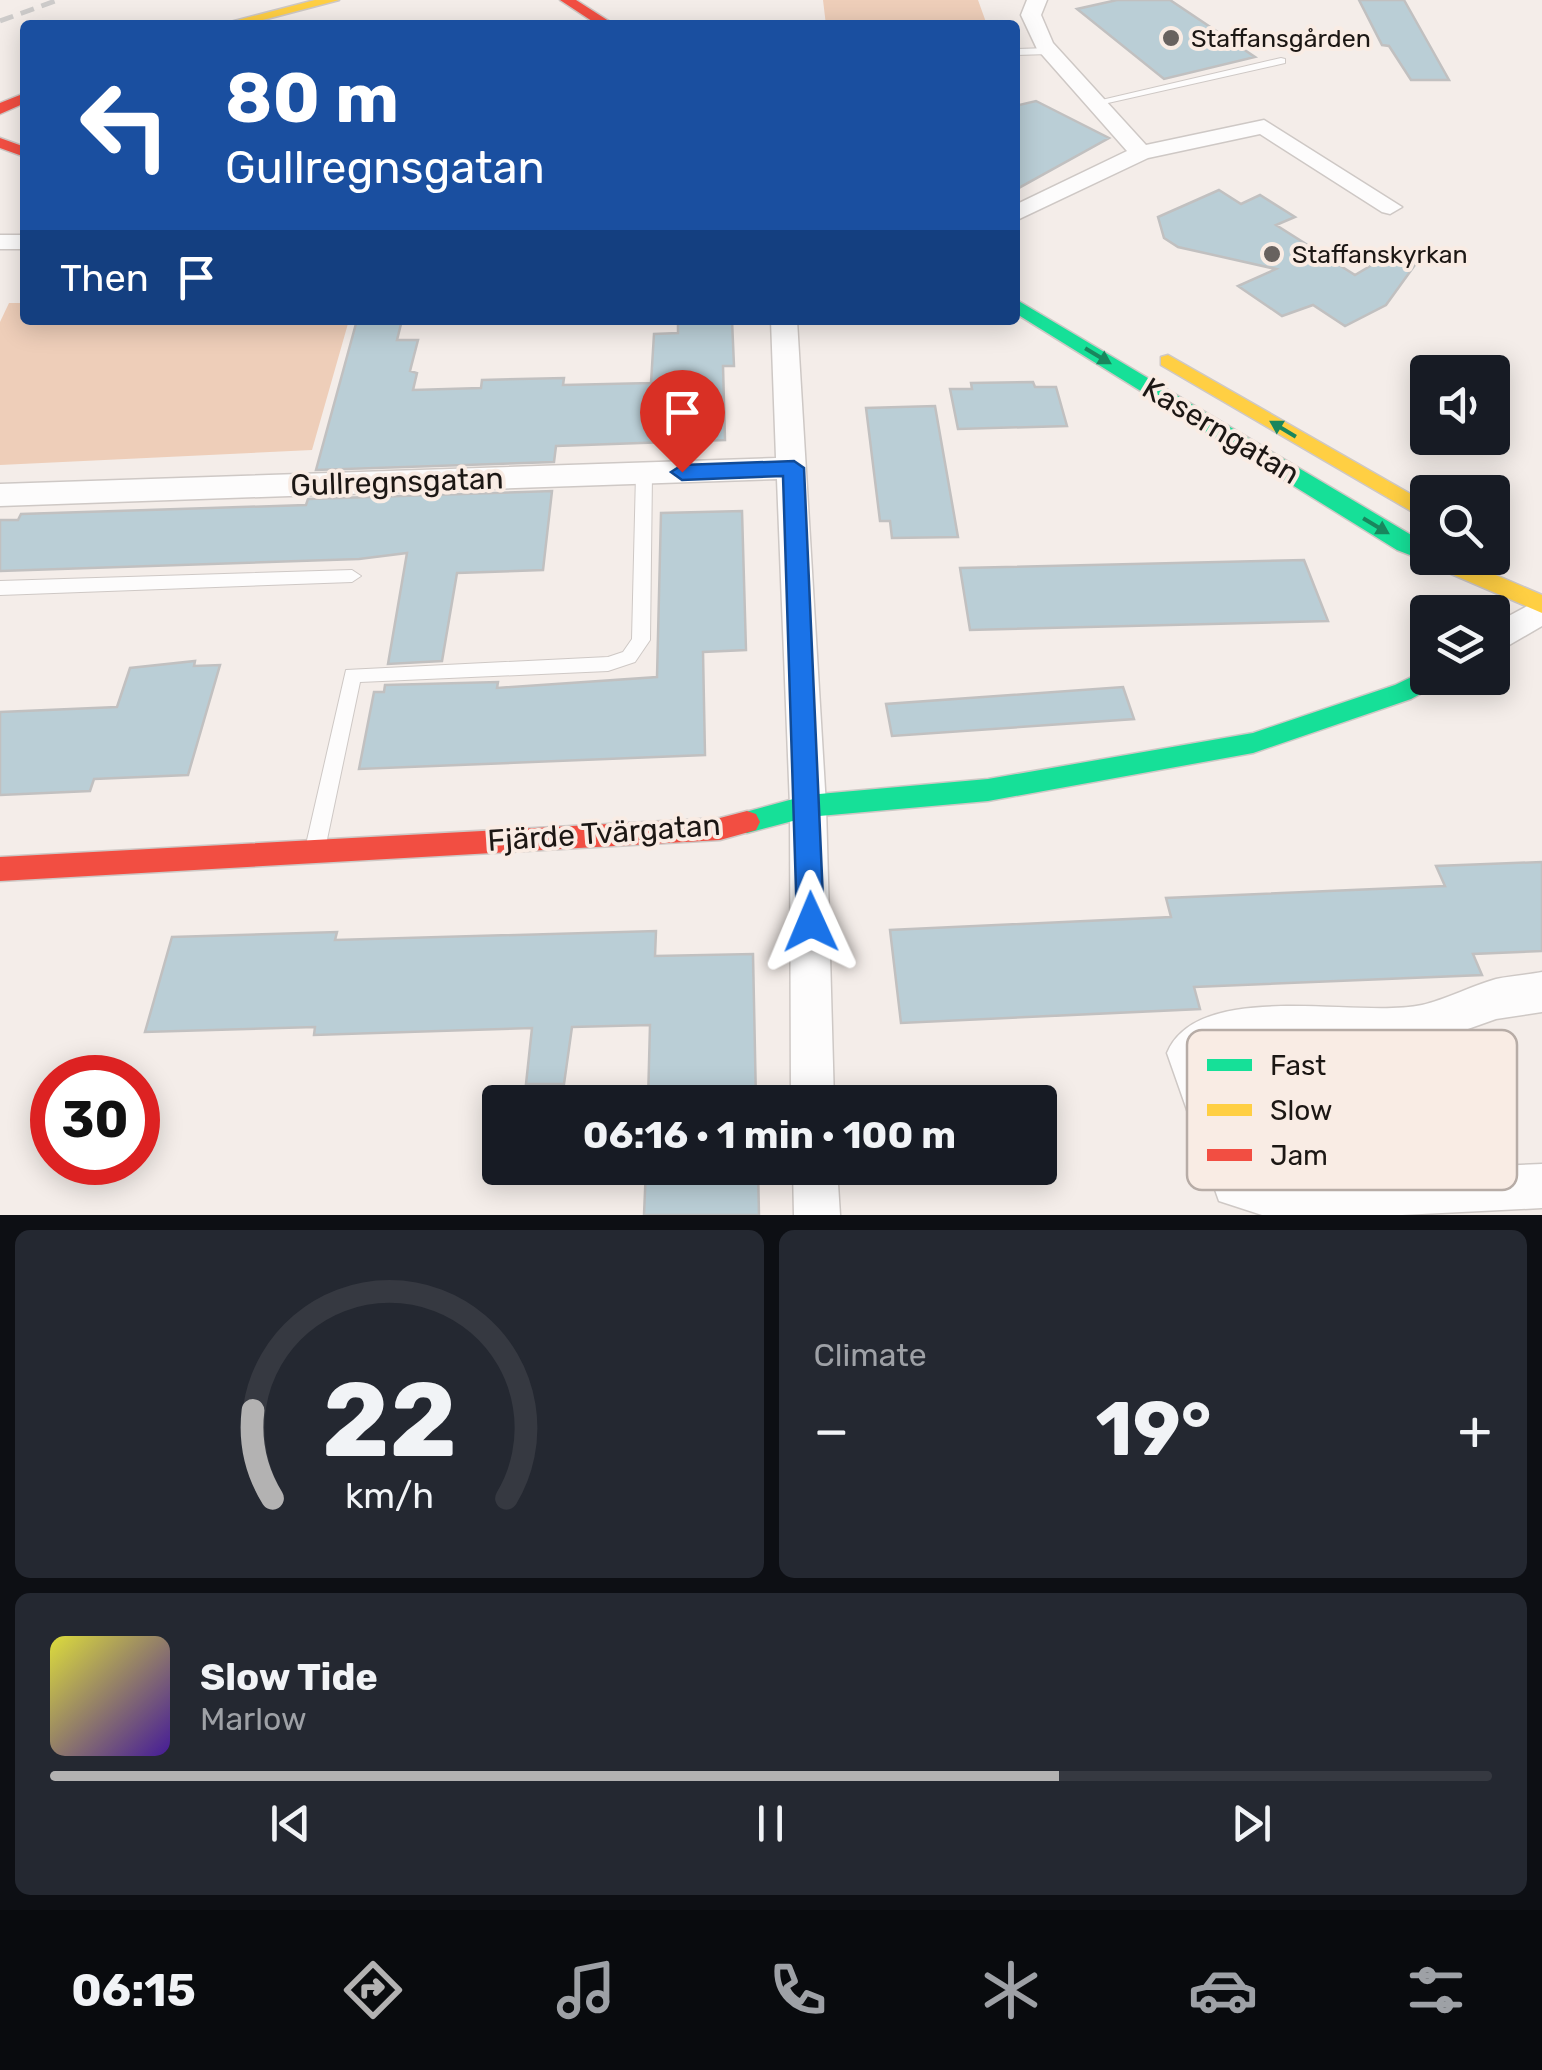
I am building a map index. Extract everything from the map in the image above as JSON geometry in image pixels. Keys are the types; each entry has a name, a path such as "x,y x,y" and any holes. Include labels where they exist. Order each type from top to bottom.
{"street":[{"path":"247,20 332,0"},
{"path":"291,20 352,0"},
{"path":"1037,0 1031,15 1050,51 1141,153"},
{"path":"560,12 590,20"},
{"path":"1020,212 1141,153 1264,127 1390,207"},
{"name":"Kaserngatan","path":"1020,309 1410,543"},
{"path":"784,325 808,806 813,1085"},
{"name":"Kaserngatan","path":"1152,352 1410,503"},
{"name":"Gullregnsgatan","path":"0,495 794,468"},
{"path":"1474,575 1542,606"},
{"path":"1505,575 1542,606"},
{"path":"1510,629 1542,606"},
{"name":"Fjärde Tvärgatan","path":"0,869 720,829 808,806 988,790 1253,743 1410,688"},
{"path":"1249,1030 1320,1025 1420,1026 1496,999 1542,992"},
{"path":"816,1185 818,1215"},
{"path":"1517,1187 1542,1186"},
{"path":"1253,1190 1282,1198 1455,1190"}],"lane":[{"path":"1020,52 1050,51"},
{"path":"1099,102 1281,61"},
{"path":"315,849 352,675 608,664 629,657 641,640 644,474"},
{"path":"0,588 352,576"}],"shaded area":[{"path":"823,0 978,0 985,20 825,20"},
{"path":"9,303 20,303 20,325 348,325 312,450 0,465 0,322"}],"building":[{"name":"Staffansgården","path":"1117,0 1170,0 1255,57 1164,79 1077,9"},
{"path":"1359,0 1404,0 1449,80 1411,80 1389,46 1382,45"},
{"path":"1036,101 1109,138 1020,187 1020,105"},
{"name":"Staffanskyrkan","path":"1219,190 1241,204 1260,195 1295,217 1276,225 1355,275 1382,259 1417,262 1386,305 1345,326 1313,305 1282,316 1238,286 1276,269 1178,247 1164,238 1158,217"},
{"path":"356,325 401,325 397,340 418,340 410,371 417,373 413,390 481,388 482,380 564,378 563,385 651,383 654,334 678,333 678,325 732,325 734,366 723,366 725,440 556,446 554,462 316,470"},
{"path":"1033,382 1035,387 1056,387 1067,426 958,429 950,389 972,389 971,383"},
{"path":"935,406 958,537 892,538 890,521 880,521 866,408"},
{"path":"552,491 543,570 457,573 442,661 388,664 407,553 359,559 0,571 0,520 18,520 21,514 306,505 308,499"},
{"path":"742,511 746,650 703,652 705,755 359,769 374,692 384,692 385,685 498,682 497,688 657,677 661,513"},
{"path":"1304,560 1328,621 970,630 960,568"},
{"path":"195,661 194,666 220,665 188,775 94,779 90,791 0,795 0,712 117,707 130,668"},
{"path":"1123,687 1134,719 892,736 886,704"},
{"path":"1542,862 1542,951 1473,954 1482,975 1194,987 1200,1009 901,1023 890,930 1171,917 1166,898 1445,886 1436,866"},
{"path":"656,931 655,956 753,954 756,1085 648,1085 650,1025 572,1027 564,1084 526,1084 532,1028 314,1035 315,1027 145,1032 172,937 337,932 335,940"},
{"path":"645,1185 758,1185 759,1215 644,1215"}],"railway":[{"path":"0,21 58,0"}],"traffic: fast":[{"path":"1020,308 1410,546"},
{"path":"747,822 808,806 988,790 1253,743 1410,688"}],"traffic: slow":[{"path":"247,20 332,0"},
{"path":"1168,361 1410,503"},
{"path":"1475,575 1542,604"}],"traffic: jam":[{"path":"567,0 600,20"},
{"path":"0,109 20,99"},
{"path":"0,143 20,150"},
{"path":"0,869 720,829 747,822"}],"place":[{"name":"Staffansgården","path":"1171,38"},
{"name":"Staffanskyrkan","path":"1272,254"}],"route":[{"path":"682,472 794,468 811,922"}]}
